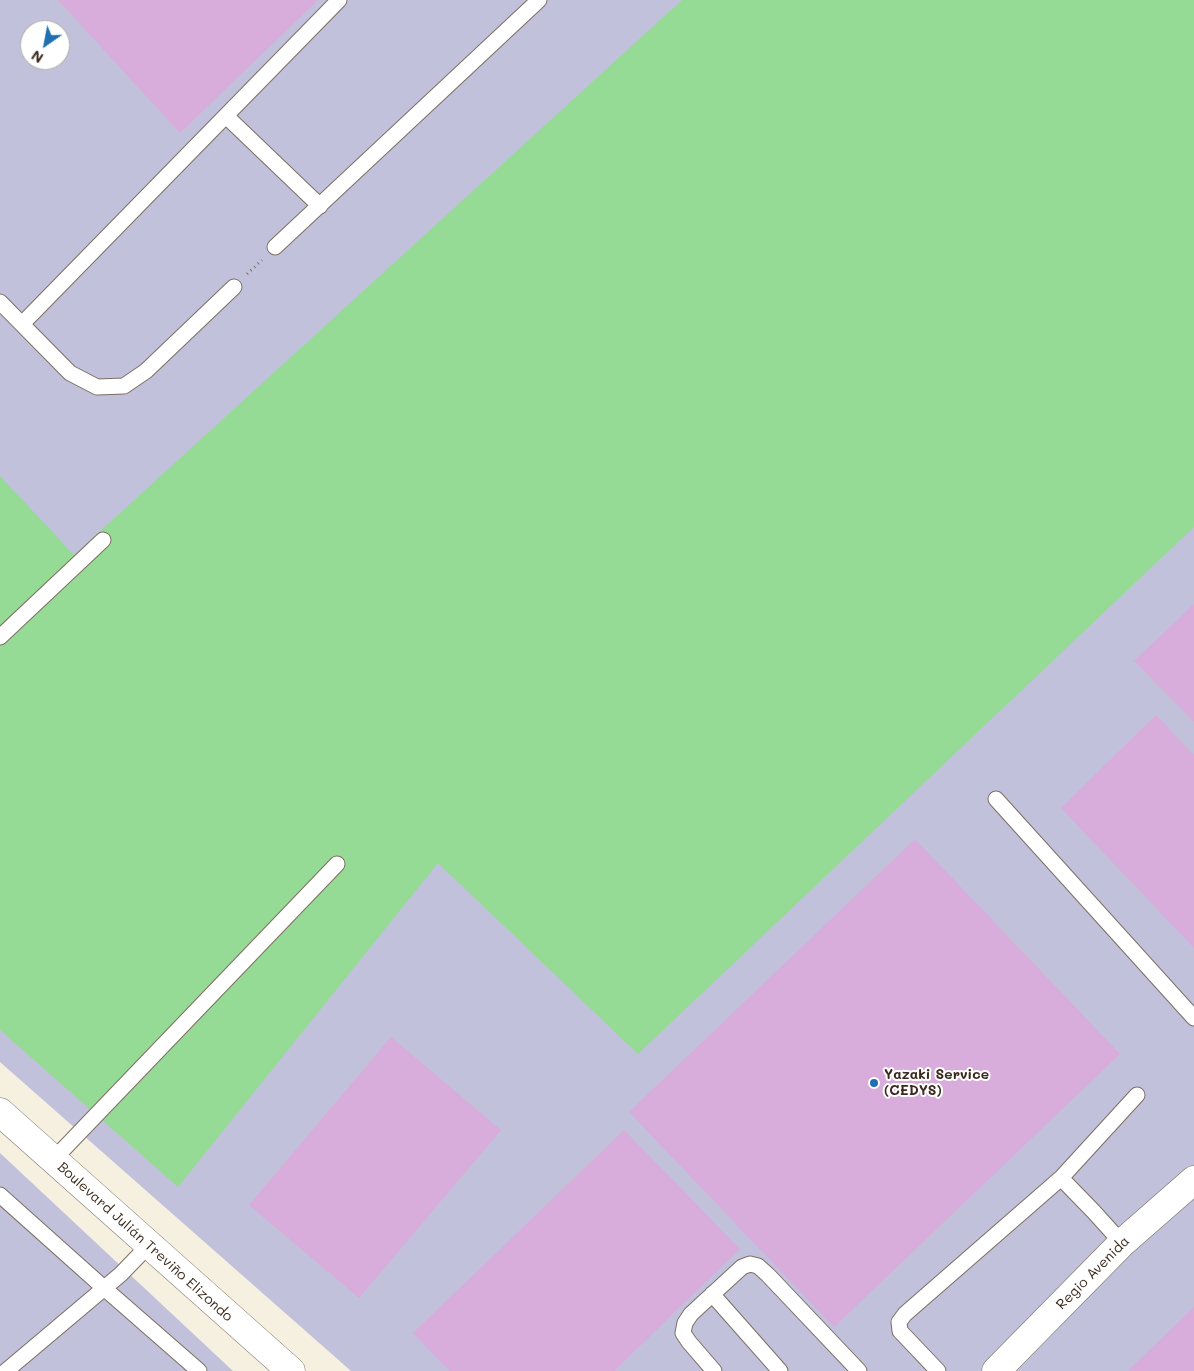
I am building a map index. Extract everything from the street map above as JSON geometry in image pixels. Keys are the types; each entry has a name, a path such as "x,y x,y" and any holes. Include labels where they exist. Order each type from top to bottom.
{"street":[{"name":"Boulevard Julián Treviño Elizondo","path":"0,1112 290,1371"},
{"name":"Regio Avenida","path":"996,1371 1122,1243 1194,1180"}],"lane":[{"path":"22,324 339,0"},
{"path":"275,247 539,0"},
{"path":"226,116 320,206"},
{"path":"0,302 70,373 97,387 124,386 146,371 234,286"},
{"path":"0,637 103,540"},
{"path":"996,799 1194,1018"},
{"path":"53,1160 337,864"},
{"path":"938,1371 900,1331 899,1322 905,1314 1061,1178 1137,1095"},
{"path":"1061,1178 1122,1243"},
{"path":"0,1195 200,1371"},
{"path":"6,1371 121,1274 149,1245"},
{"path":"714,1371 683,1333 685,1323 691,1314 712,1294 742,1267 750,1264 758,1266 768,1275 859,1371"},
{"path":"712,1294 780,1371"}],"path":[{"path":"234,286 275,247"}],"shaded area":[{"path":"0,0 1194,0 1194,1371 351,1371 0,1062"},
{"path":"0,1153 233,1371 0,1371"}],"green space":[{"path":"682,0 1194,0 1194,527 638,1054 438,863 178,1187 0,1030 0,476 74,555"}],"building":[{"path":"58,0 318,0 180,133"},
{"path":"1194,604 1194,722 1134,661"},
{"path":"1156,715 1194,755 1194,948 1061,808"},
{"name":"Yazaki Service (CEDYS)","path":"915,839 1120,1054 834,1327 629,1112"},
{"path":"391,1037 501,1130 359,1298 249,1205"},
{"path":"624,1130 740,1249 614,1371 450,1371 413,1333"},
{"path":"1194,1307 1194,1371 1128,1371"}],"place":[{"name":"Yazaki Service (CEDYS)","path":"874,1083"}]}
